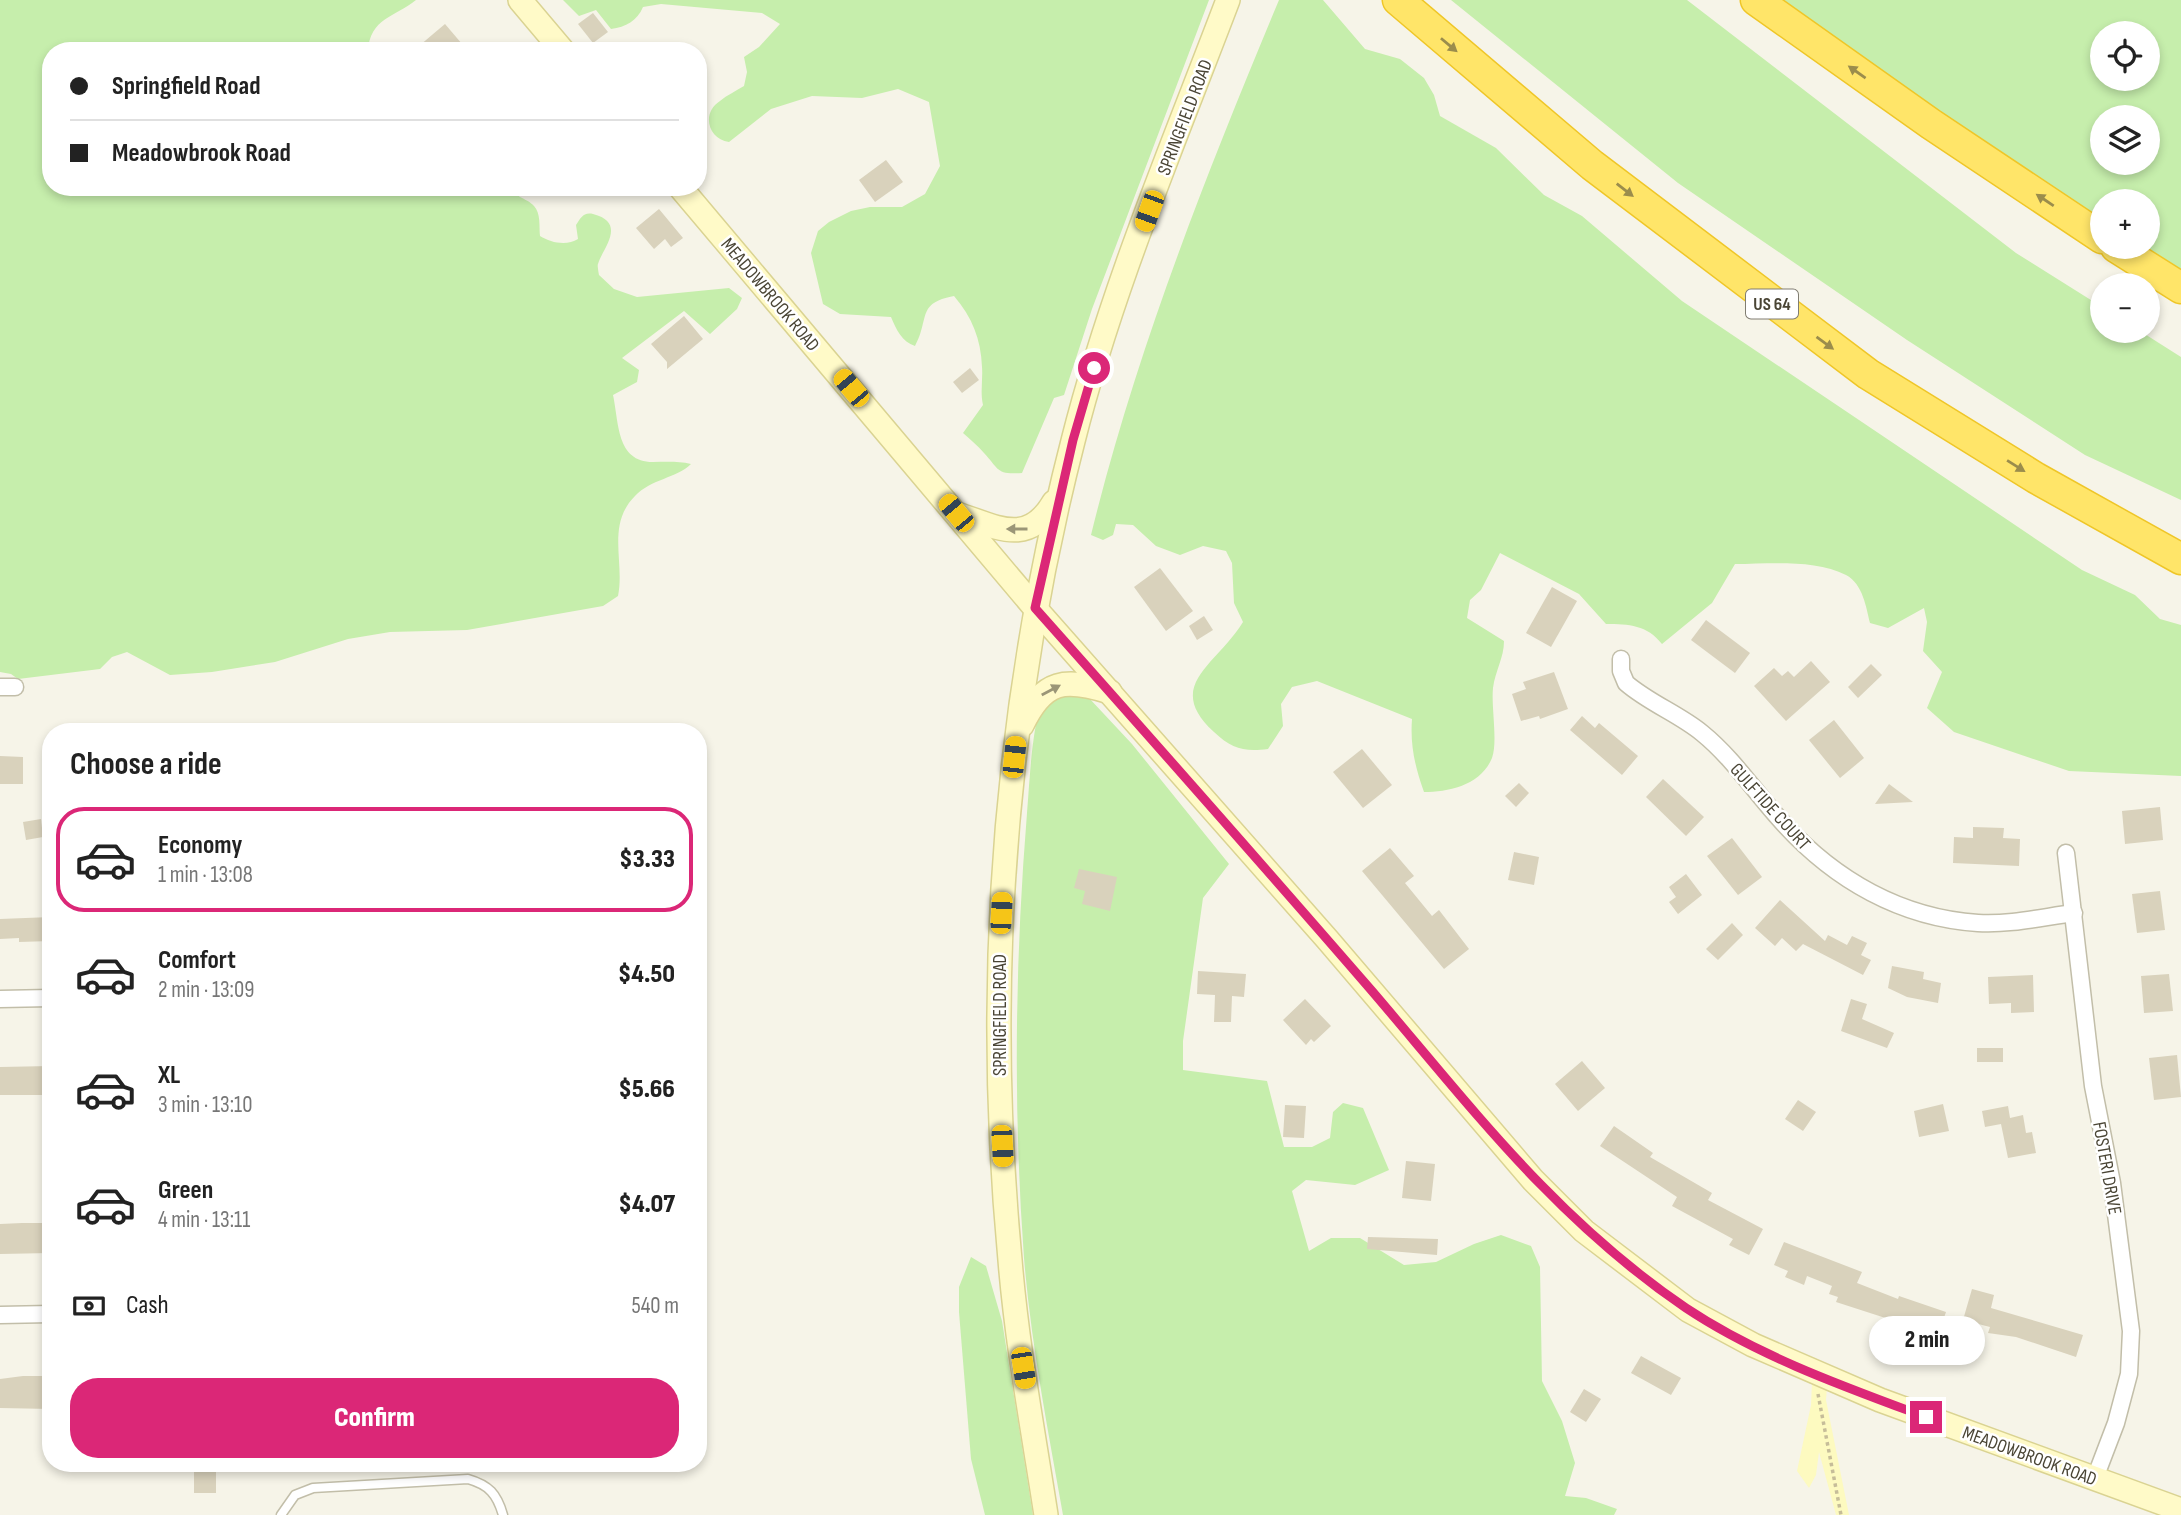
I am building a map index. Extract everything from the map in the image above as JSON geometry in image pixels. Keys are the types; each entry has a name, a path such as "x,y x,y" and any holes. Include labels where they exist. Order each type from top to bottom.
{"highway":[{"name":"US 64","path":"1398,0 1592,165 1868,374 2036,478 2181,558"},
{"path":"1756,0 1931,124 2090,230"},
{"path":"2135,259 2181,288"}],"street":[{"path":"520,0 555,42"},
{"name":"SPRINGFIELD ROAD","path":"1046,1515 1015,1307 999,1103 1000,925 1016,739 1035,608 1061,491 1087,392 1117,297 1228,0"},
{"name":"MEADOWBROOK ROAD","path":"688,196 1035,608 1533,1180 1584,1231 1688,1310 1753,1345 1821,1376 2181,1510"},
{"path":"956,513 1008,530 1025,531 1047,514 1061,491"},
{"name":"GULFTIDE COURT","path":"1621,659 1621,671 1626,683 1701,732 1747,778 1783,823 1814,854 1878,897 1914,912 1980,923 2074,912"},
{"path":"1016,739 1038,698 1051,688 1080,683 1110,692"},
{"name":"FOSTERI DRIVE","path":"2066,853 2093,1086 2112,1183 2132,1331 2126,1385 2095,1478"},
{"path":"0,999 42,998"},
{"path":"0,1315 42,1314"}],"lane":[{"path":"281,1515 295,1495 313,1488 468,1479 485,1484 495,1493 503,1515"}],"path":[{"path":"1821,1376 1817,1401 1841,1515"}],"green space":[{"path":"0,0 416,0 379,25 370,42 42,42 42,196 519,196 536,209 540,236 559,243 578,239 576,225 583,216 593,214 603,218 611,230 600,258 599,275 614,289 637,297 729,288 742,298 737,309 710,334 684,311 622,358 639,370 637,382 613,395 621,439 626,448 641,460 691,464 679,473 641,490 626,507 619,531 618,596 603,606 467,630 390,632 348,639 275,662 212,672 170,675 127,652 112,657 100,669 18,679 11,674 0,672"},
{"path":"563,0 1209,0 1092,309 1064,395 1054,398 1022,473 999,470 963,433 983,405 982,367 980,347 974,329 954,296 942,299 929,308 915,346 903,338 891,317 840,314 823,304 811,253 818,231 851,211 870,207 902,207 925,194 940,166 929,102 898,89 862,98 812,96 771,109 729,142 722,140 712,131 710,112 723,99 744,86 747,72 744,57 759,47 780,24 762,13 661,4 643,7 638,16 630,22 611,29 596,10 579,16"},
{"path":"1279,0 1323,0 1365,49 1400,59 1424,78 1434,95 1440,116 1496,148 1544,195 1582,216 1682,301 2082,570 2135,595 2160,619 2181,625 2181,776 2069,771 1954,732 1927,708 1942,672 1923,651 1927,622 1924,608 1888,628 1870,623 1863,596 1852,579 1834,570 1806,564 1735,564 1712,603 1662,644 1644,629 1606,624 1579,594 1500,553 1481,590 1470,600 1467,618 1504,641 1493,688 1494,751 1480,775 1454,788 1424,792 1414,756 1412,719 1317,681 1292,687 1281,704 1283,726 1268,749 1239,748 1214,732 1200,716 1193,701 1194,688 1200,676 1243,622 1234,603 1232,563 1226,551 1203,546 1180,555 1156,546 1133,525 1116,524 1113,535 1103,540 1091,535 1129,398 1174,264"},
{"path":"1451,0 1687,0 2016,253 2090,299 2090,343 2159,343 2181,357 2181,500 2085,455 1907,340 1678,183"},
{"path":"1777,0 2181,0 2181,272 2159,259 2160,189 2090,189 2090,216"},
{"path":"1073,692 1089,698 1132,744 1229,864 1203,898 1183,1041 1183,1070 1267,1081 1284,1147 1312,1147 1330,1138 1333,1112 1343,1103 1363,1108 1389,1170 1355,1185 1306,1180 1292,1191 1309,1251 1331,1238 1360,1238 1404,1265 1436,1262 1501,1235 1531,1246 1540,1267 1542,1381 1562,1421 1575,1463 1565,1496 1586,1498 1617,1509 1614,1515 1063,1515 1040,1387 1027,1290 1020,1202 1017,1035 1023,869 1035,728 1041,707 1047,700 1055,695"},
{"path":"971,1257 986,1266 1002,1321 1033,1515 985,1515 971,1459 959,1287"}],"sand":[{"path":"1812,1382 1827,1388 1826,1400 1849,1515 1836,1515 1819,1452 1816,1475 1809,1488 1797,1471 1811,1405"}],"building":[{"path":"593,13 608,32 592,42 578,24"},
{"path":"445,24 460,42 424,42"},
{"path":"886,160 903,182 875,202 859,180"},
{"path":"659,209 683,238 671,247 665,239 654,249 636,228"},
{"path":"684,316 703,339 667,369 667,362 651,344"},
{"path":"970,368 979,380 962,393 953,382"},
{"path":"1160,568 1193,611 1166,631 1134,587"},
{"path":"1552,587 1577,601 1551,647 1526,633"},
{"path":"1204,616 1213,630 1197,640 1189,626"},
{"path":"1706,620 1750,653 1735,673 1691,640"},
{"path":"1811,661 1830,682 1786,721 1754,686 1774,668 1782,676 1788,671 1794,677"},
{"path":"1871,664 1882,675 1858,698 1848,687"},
{"path":"1554,672 1568,709 1540,719 1539,716 1521,721 1512,694 1526,689 1523,682"},
{"path":"1582,716 1595,728 1599,723 1638,756 1622,775 1570,730"},
{"path":"1834,720 1864,758 1840,778 1809,740"},
{"path":"1362,749 1392,785 1363,808 1333,772"},
{"path":"0,756 23,757 23,784 0,784"},
{"path":"1663,779 1704,817 1686,836 1646,797"},
{"path":"1519,783 1529,793 1516,807 1505,796"},
{"path":"1889,784 1913,802 1875,804"},
{"path":"2160,807 2163,840 2125,844 2122,811"},
{"path":"41,819 42,837 26,840 23,822"},
{"path":"1973,827 2004,828 2003,838 2020,839 2019,866 1953,863 1954,837 1973,838"},
{"path":"1732,838 1762,877 1738,895 1707,856"},
{"path":"1390,848 1414,876 1405,883 1432,916 1439,910 1469,949 1444,969 1362,871"},
{"path":"1514,852 1539,857 1534,885 1508,880"},
{"path":"1079,869 1117,877 1110,911 1082,904 1085,891 1074,888"},
{"path":"1686,874 1702,895 1678,914 1669,902 1676,897 1669,887"},
{"path":"2160,891 2165,930 2137,933 2132,894"},
{"path":"1780,900 1825,941 1828,935 1847,945 1852,936 1867,943 1861,955 1871,960 1863,975 1803,944 1796,951 1782,938 1775,946 1755,928"},
{"path":"42,917 42,941 0,939 0,919"},
{"path":"1732,923 1743,935 1718,960 1706,949"},
{"path":"1892,966 1924,972 1923,979 1941,983 1938,1003 1907,997 1888,988"},
{"path":"1198,971 1246,974 1244,997 1232,996 1231,1022 1214,1022 1215,995 1197,994"},
{"path":"2169,974 2173,1011 2144,1013 2141,976"},
{"path":"2033,975 2034,1012 2011,1013 2011,1003 1989,1004 1988,977"},
{"path":"1305,999 1331,1026 1314,1042 1311,1039 1306,1045 1283,1020"},
{"path":"1851,999 1867,1004 1862,1019 1894,1033 1887,1048 1841,1031"},
{"path":"1977,1048 2003,1048 2003,1062 1977,1062"},
{"path":"2177,1055 2181,1097 2154,1100 2149,1058"},
{"path":"1582,1061 1605,1088 1578,1111 1555,1084"},
{"path":"42,1066 42,1095 0,1095 0,1067"},
{"path":"1798,1100 1816,1112 1803,1131 1785,1119"},
{"path":"1943,1104 1949,1131 1919,1137 1914,1111"},
{"path":"1285,1105 1306,1106 1304,1138 1283,1137"},
{"path":"2008,1106 2010,1118 2023,1115 2026,1133 2032,1132 2036,1153 2008,1158 2001,1124 1985,1127 1982,1111"},
{"path":"1614,1126 1653,1153 1650,1157 1712,1193 1708,1200 1763,1229 1749,1255 1729,1245 1733,1239 1672,1206 1677,1197 1600,1146"},
{"path":"1406,1161 1435,1164 1431,1201 1402,1198"},
{"path":"42,1223 42,1253 0,1254 0,1224"},
{"path":"1368,1237 1438,1239 1437,1255 1367,1249"},
{"path":"1784,1242 1862,1272 1857,1283 1898,1299 1899,1296 1946,1312 1938,1335 1836,1302 1838,1297 1829,1294 1832,1286 1807,1276 1804,1285 1785,1277 1788,1271 1774,1265"},
{"path":"1972,1289 1994,1295 1991,1308 2083,1335 2076,1357 2016,1337 1988,1333 1990,1327 1963,1320"},
{"path":"1641,1356 1681,1378 1671,1395 1631,1373"},
{"path":"42,1376 42,1409 0,1408 0,1379"},
{"path":"1584,1389 1601,1399 1586,1422 1570,1412"},
{"path":"194,1472 216,1472 216,1493 194,1493"}],"route":[{"path":"1094,368 1073,440 1035,608 1327,939 1533,1180 1584,1231 1688,1310 1804,1369 1926,1417"}]}
